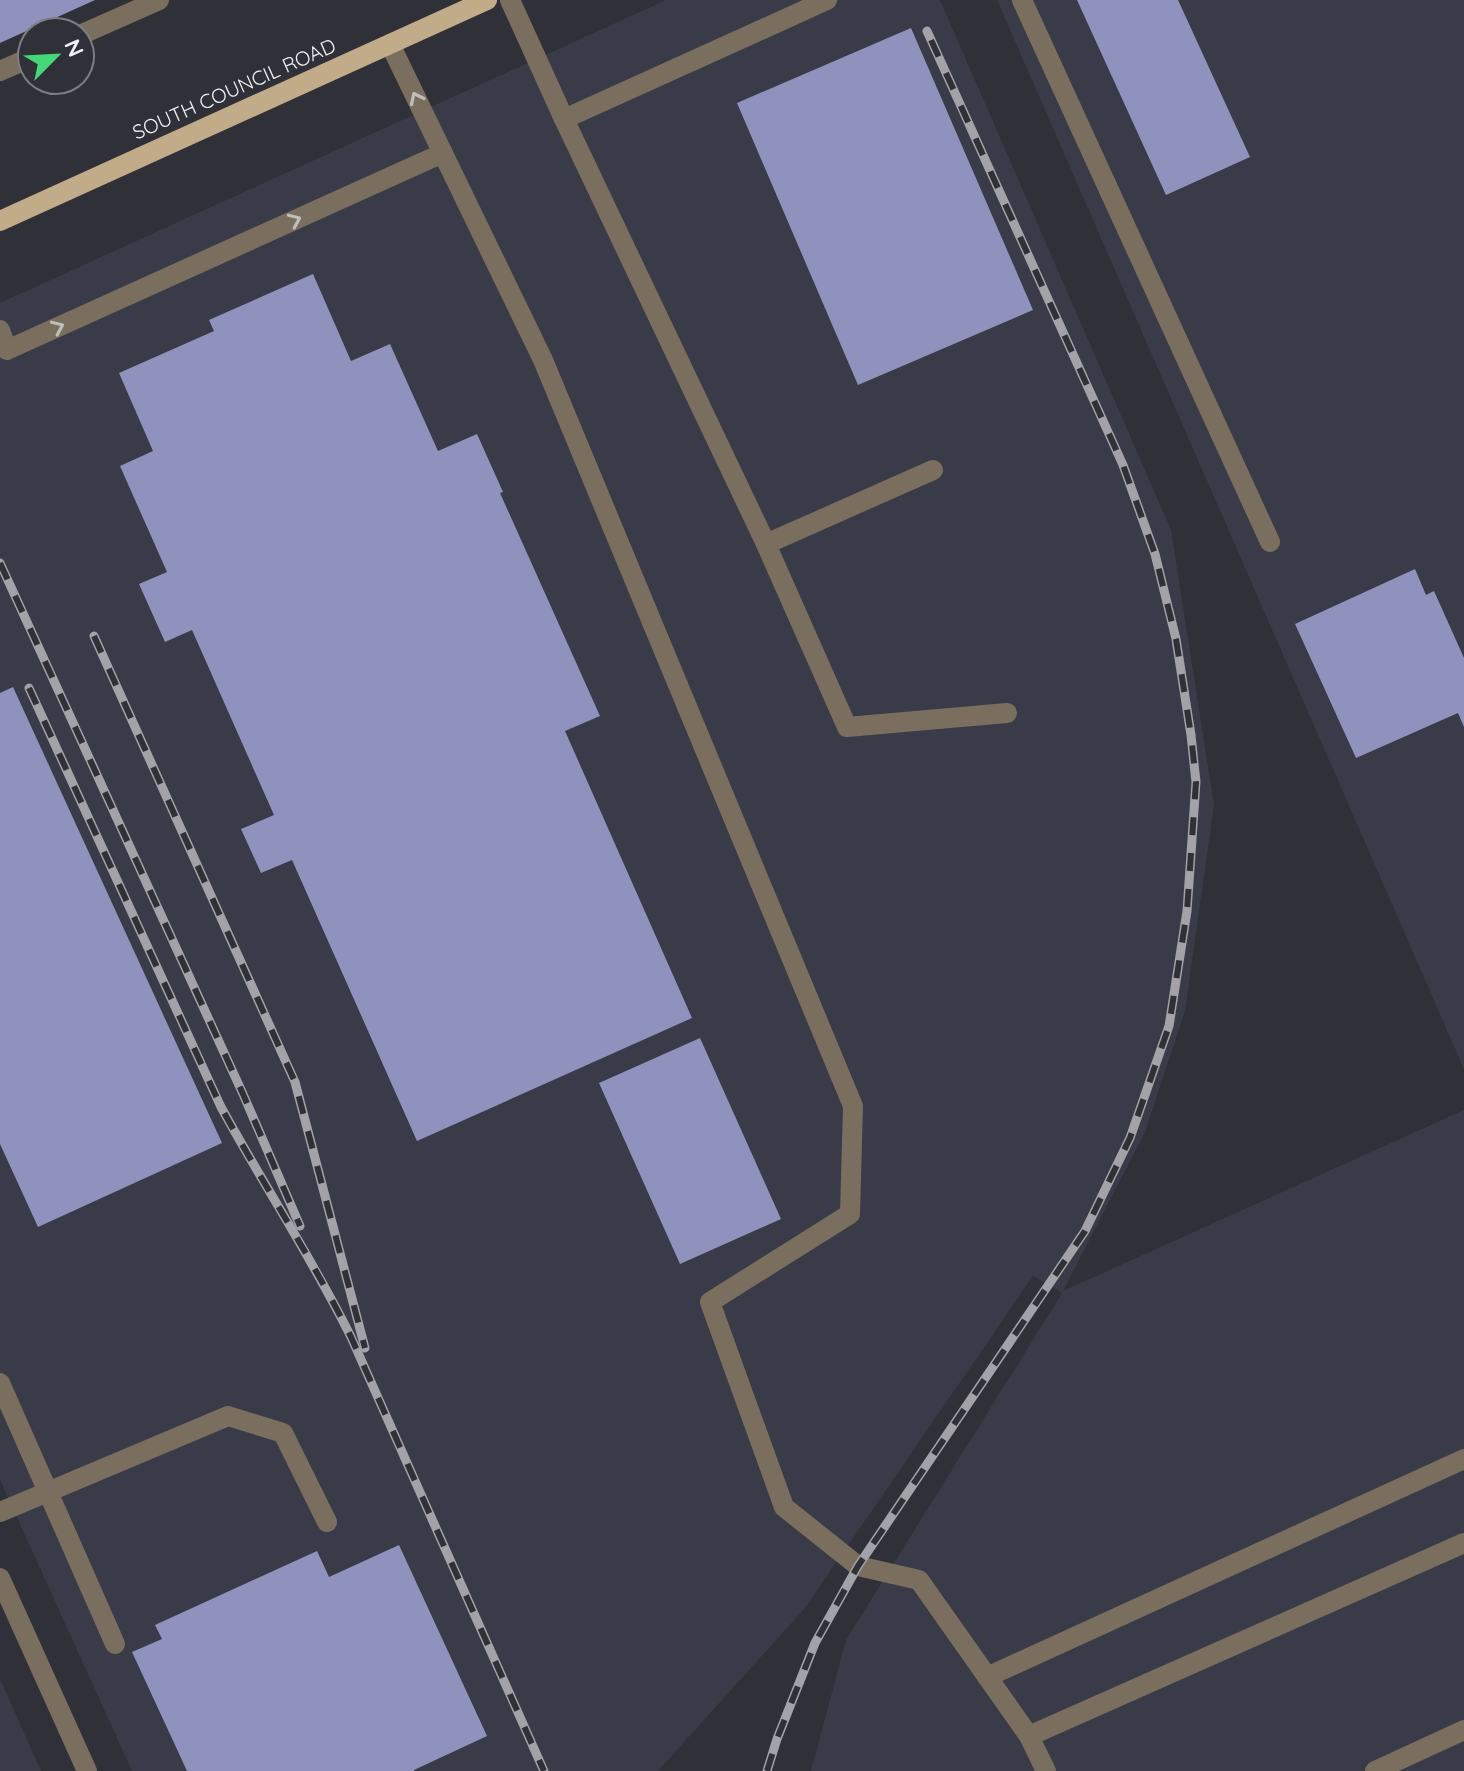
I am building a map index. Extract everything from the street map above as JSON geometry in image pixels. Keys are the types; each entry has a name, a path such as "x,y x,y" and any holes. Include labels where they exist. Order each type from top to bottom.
{"main road":[{"name":"SOUTH COUNCIL ROAD","path":"0,221 487,0"}],"street":[{"path":"96,28 159,0"},
{"path":"510,0 766,544 847,727 1007,713"},
{"path":"564,119 827,0"},
{"path":"1022,0 1270,542"},
{"path":"390,44 543,360 853,1106 850,1214 710,1302 784,1507 858,1566 919,1580 1029,1736 1046,1771"},
{"path":"0,330 7,350 443,153"},
{"path":"766,544 933,470"},
{"path":"0,1383 115,1644"},
{"path":"0,1512 228,1416 283,1433 327,1522"},
{"path":"987,1677 1464,1459"},
{"path":"1029,1736 1464,1543"},
{"path":"0,1578 87,1771"},
{"path":"1375,1771 1464,1730"}],"shaded area":[{"path":"666,0 940,0 1171,530 1214,805 1185,1011 1145,1132 1063,1291 1464,1110 1464,1771 811,1771 846,1640 1062,1293 1033,1276 805,1608 658,1771 132,1771 0,1480 0,303"},
{"path":"997,0 1464,0 1464,1069"},
{"path":"0,1679 41,1771 0,1771"}],"building":[{"path":"0,0 95,0 60,16 16,16 16,36 0,43"},
{"path":"1077,0 1178,0 1250,157 1166,195"},
{"path":"911,28 1033,310 858,385 737,103"},
{"path":"313,274 351,361 390,344 438,451 477,434 503,492 500,493 600,716 565,731 692,1018 417,1141 292,860 261,873 241,829 274,815 192,630 165,642 139,584 167,572 120,466 153,451 119,373 214,331 209,320"},
{"path":"1415,569 1426,595 1434,591 1464,658 1464,727 1458,713 1356,758 1295,624"},
{"path":"13,687 222,1143 38,1227 0,1144 0,693"},
{"path":"700,1038 781,1219 680,1264 599,1083"},
{"path":"399,1545 487,1736 414,1771 187,1771 132,1652 162,1639 155,1625 317,1551 329,1577"}],"railway":[{"path":"767,1771 815,1643 858,1566 1085,1231 1130,1138 1169,1026 1187,911 1196,782 1176,639 1155,554 1123,465 927,31"},
{"path":"0,563 243,1094 300,1226"},
{"path":"94,636 295,1082 365,1348"},
{"path":"29,688 221,1107 351,1337 544,1771"}]}
